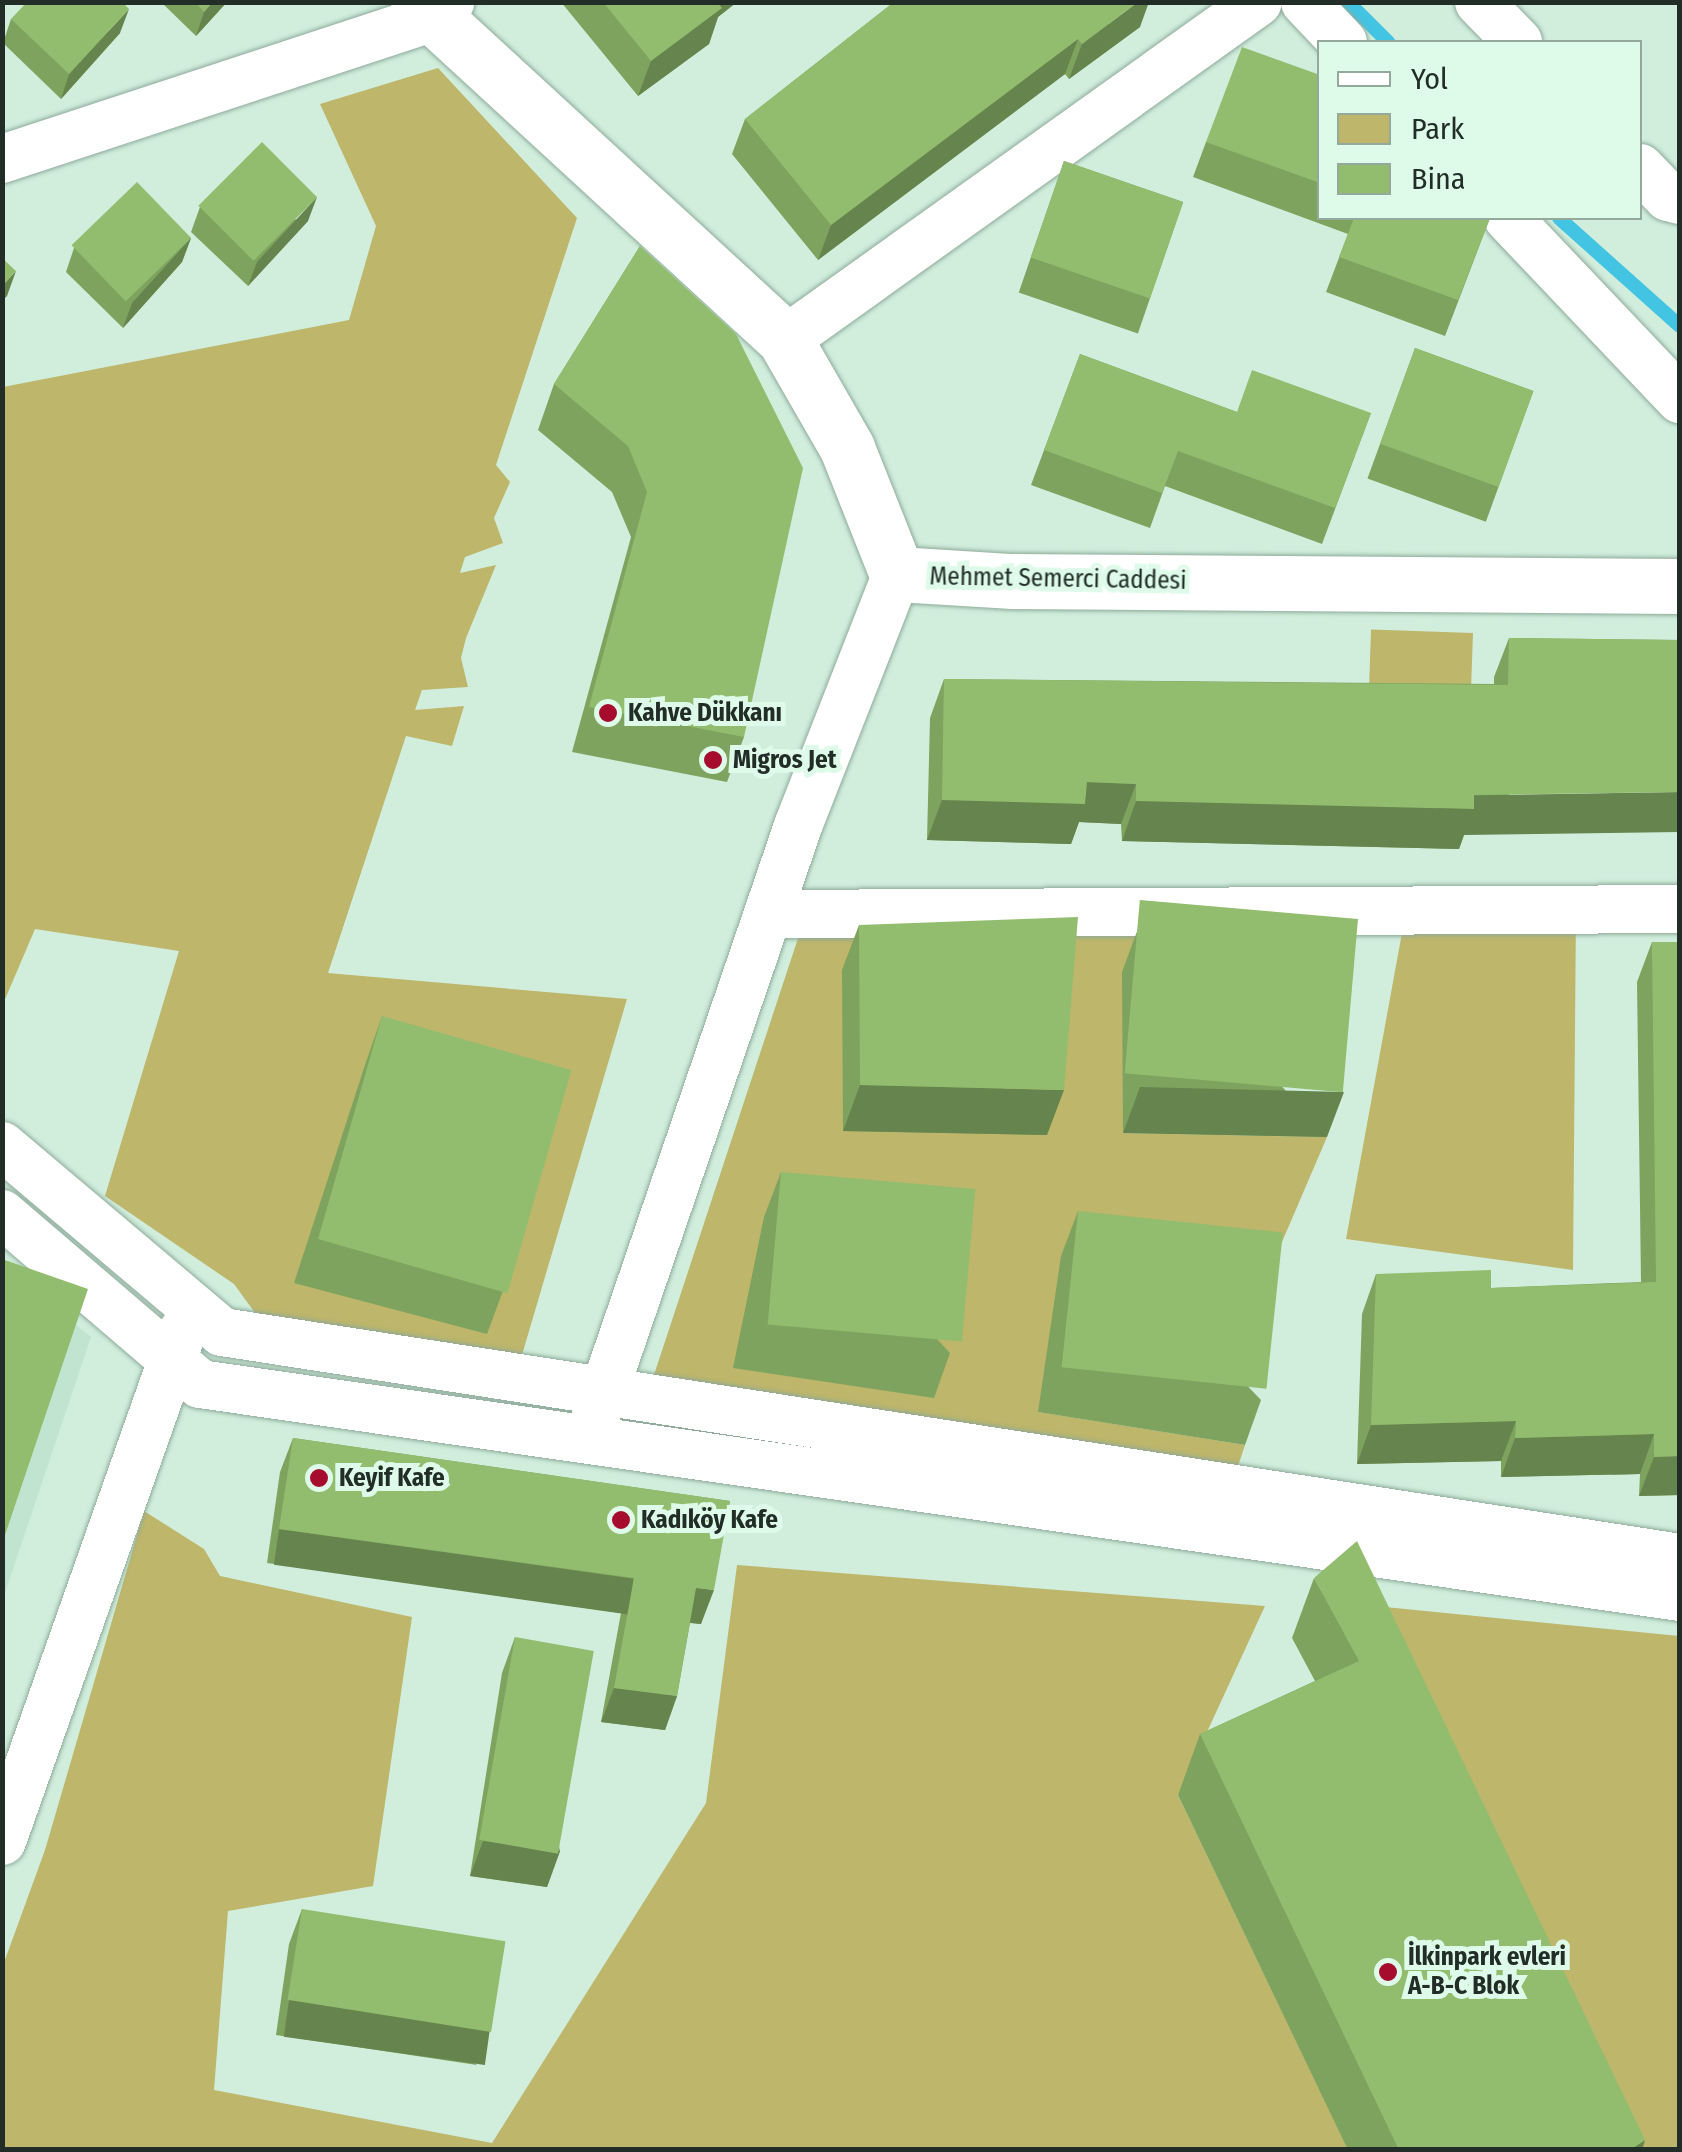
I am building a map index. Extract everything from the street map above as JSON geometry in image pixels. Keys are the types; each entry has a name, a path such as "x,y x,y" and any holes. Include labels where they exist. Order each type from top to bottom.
{"street":[{"path":"786,340 1258,2"},
{"path":"1305,2 1341,40"},
{"path":"1479,2 1516,40"},
{"path":"2,159 434,7"},
{"name":"Mehmet Semerci Caddesi","path":"434,7 786,340 847,448 897,574 1013,581 1680,586"},
{"path":"1642,170 1668,197 1680,200"},
{"path":"1510,220 1680,399"},
{"path":"587,1440 768,914 897,574"},
{"path":"768,914 1680,908"},
{"path":"2,1146 222,1332 1680,1558"},
{"path":"2,1214 200,1384 1680,1596"},
{"path":"2,1841 173,1362 190,1304"}],"shaded area":[{"path":"3,1265 91,1337 3,1599"}],"green space":[{"path":"438,68 577,218 496,465 510,482 494,518 503,543 465,557 460,573 496,565 461,658 468,687 422,690 415,710 464,706 452,746 406,736 328,973 627,999 519,1365 261,1321 234,1284 105,1196 179,951 35,929 3,1004 3,387 349,320 376,226 320,104"},
{"path":"1371,629 1473,633 1470,719 1368,715"},
{"path":"1576,909 1573,1270 1346,1239 1406,911"},
{"path":"1355,911 1123,1133 1327,1137 1267,1277 1039,1412 1245,1445 1235,1475 650,1387 806,914"},
{"path":"144,1511 204,1549 220,1576 412,1617 373,1886 228,1911 214,2090 492,2143 706,1803 737,1565 1265,1606 1178,1795 1348,2149 3,2149 2,1968 45,1850"},
{"path":"1335,1602 1679,1636 1679,2149 1599,2149"}],"building":[{"path":"27,2 122,2 129,9 69,74 11,19"},
{"path":"195,2 213,2 204,12"},
{"path":"603,2 717,2 722,8 651,61"},
{"path":"894,2 1138,2 1082,44 1078,39 831,225 745,119"},
{"path":"1242,47 1317,74 1317,182 1206,142"},
{"path":"262,142 317,197 254,261 198,206"},
{"path":"1064,161 1183,202 1150,298 1031,257"},
{"path":"137,182 191,238 126,301 72,245"},
{"path":"1353,220 1489,220 1458,300 1339,257"},
{"path":"640,246 736,334 803,468 744,737 589,707 647,492 628,446 554,384"},
{"path":"2,258 16,271 2,286"},
{"path":"1415,348 1533,391 1499,487 1380,444"},
{"path":"1080,354 1237,412 1252,370 1371,413 1335,508 1178,451 1162,493 1044,450"},
{"path":"1509,638 1680,640 1680,792 1474,795 1474,809 1136,801 1136,784 1087,782 1085,804 942,800 944,679 1508,685"},
{"path":"1140,900 1358,919 1343,1092 1125,1073"},
{"path":"1078,917 1064,1090 860,1085 859,925"},
{"path":"1652,942 1680,942 1680,1456 1654,1457 1654,1434 1515,1438 1516,1421 1371,1425 1376,1274 1491,1270 1491,1288 1656,1282"},
{"path":"382,1016 571,1070 507,1293 318,1239"},
{"path":"781,1172 975,1189 962,1341 768,1324"},
{"path":"1078,1211 1283,1233 1266,1389 1062,1367"},
{"path":"2,1259 88,1289 2,1537"},
{"path":"293,1438 730,1501 714,1590 696,1588 677,1696 614,1688 634,1578 279,1529"},
{"name":"İlkinpark evleri A-B-C Blok","path":"1357,1541 1645,2140 1630,2150 1399,2150 1200,1734 1359,1661 1314,1578"},
{"path":"515,1637 594,1651 558,1854 479,1840"},
{"path":"302,1909 505,1941 491,2032 288,2000"}],"waterway":[{"path":"1348,2 1386,40"},
{"path":"1561,220 1680,326"}],"place":[{"name":"Kahve Dükkanı","path":"608,713"},
{"name":"Migros Jet","path":"713,760"},
{"name":"Keyif Kafe","path":"319,1478"},
{"name":"Kadıköy Kafe","path":"621,1520"},
{"name":"İlkinpark evleri A-B-C Blok","path":"1388,1972"}]}
